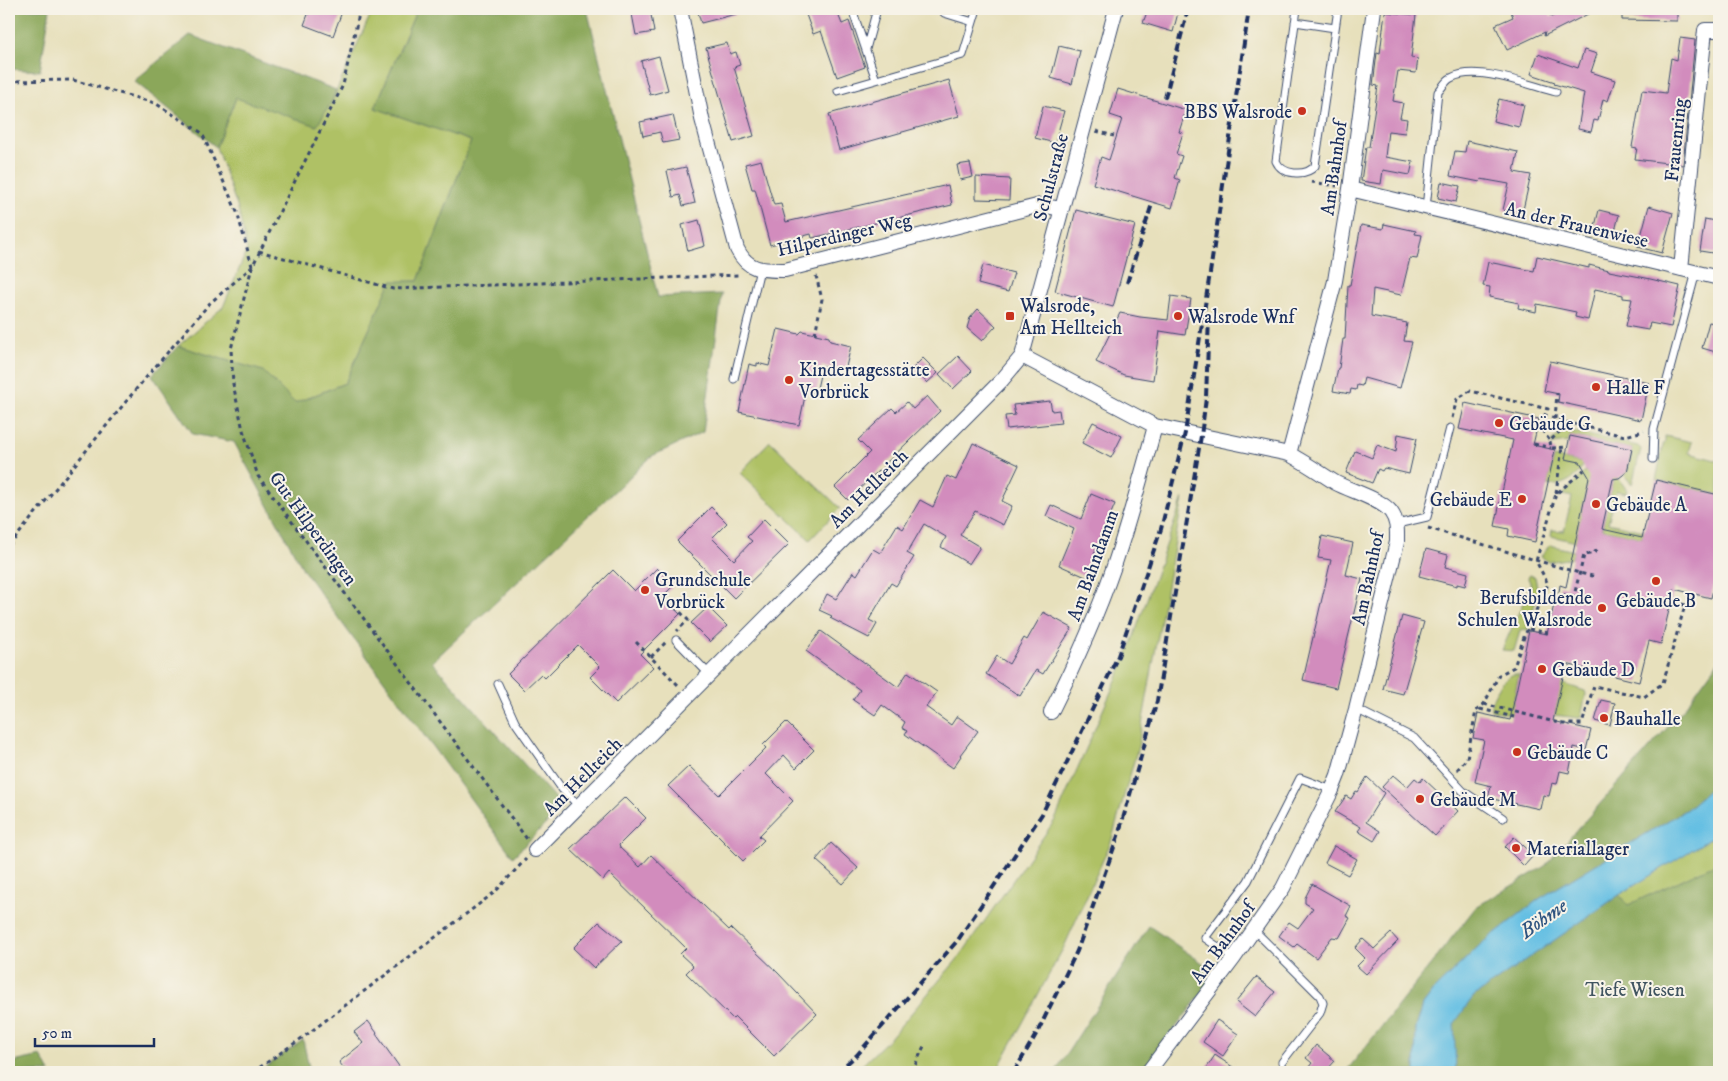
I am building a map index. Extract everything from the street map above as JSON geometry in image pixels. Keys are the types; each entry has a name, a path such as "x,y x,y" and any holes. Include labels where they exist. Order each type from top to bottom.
{"street":[{"path":"680,9 702,119 737,249 742,258 755,267"},
{"name":"Schulstraße","path":"1022,356 1116,9"},
{"name":"Am Bahnhof","path":"1148,1072 1234,958 1283,888 1332,790 1338,776 1356,709 1403,523 1378,502 1335,482 1290,454 1335,281 1350,189 1374,9"},
{"name":"Frauenring","path":"1681,269 1705,30 1719,30"},
{"name":"An der Frauenwiese","path":"1350,189 1719,278"},
{"name":"Hilperdinger Weg","path":"755,267 765,270 784,270 1041,205 1061,209"},
{"path":"1022,356 1155,426 1290,454"},
{"name":"Am Hellteich","path":"535,850 1002,380 1022,356"},
{"name":"Am Bahndamm","path":"1051,712 1074,665 1112,570 1131,513 1155,426"}],"lane":[{"path":"852,9 876,80"},
{"path":"866,49 877,9"},
{"path":"943,9 944,13 973,22"},
{"path":"838,92 963,55 977,9"},
{"path":"1297,9 1276,161 1278,167 1283,170 1305,173 1311,171 1315,166 1338,9"},
{"path":"1295,22 1336,28"},
{"path":"1426,208 1438,92 1449,78 1467,73 1484,73 1556,92"},
{"path":"734,380 755,267"},
{"path":"1653,458 1654,429 1696,272"},
{"path":"1403,523 1427,517 1450,428"},
{"path":"676,640 709,674"},
{"path":"498,684 515,722 562,789 579,806"},
{"path":"1356,709 1414,738 1463,792 1504,818"},
{"path":"1234,958 1205,938 1248,881 1300,778 1332,790"},
{"path":"1254,930 1320,996 1323,1004 1320,1012 1282,1062"}],"path":[{"name":"Gut Hilperdingen","path":"360,9 343,85 252,266 231,349 233,384 243,430 258,476 535,850"},
{"path":"9,81 73,80 155,103 202,133 237,212 252,266 210,303 137,388 9,546"},
{"path":"1310,182 1350,189"},
{"path":"259,252 392,289 742,275 755,267"},
{"path":"813,263 822,299 815,334"},
{"path":"1450,428 1457,399 1470,391 1548,409 1541,429 1550,441 1551,448"},
{"path":"1555,419 1557,394"},
{"path":"1545,415 1569,423 1625,436 1654,429"},
{"path":"1550,441 1569,423"},
{"path":"1534,444 1551,448 1567,447"},
{"path":"1451,778 1466,758 1476,711 1484,704 1499,675 1514,667 1524,637 1548,584 1536,560 1556,494 1562,447"},
{"path":"1556,494 1584,470"},
{"path":"1403,523 1597,577"},
{"path":"1563,594 1574,596 1584,555 1594,553 1598,549"},
{"path":"650,657 688,620 664,595"},
{"path":"1484,704 1563,724 1582,724 1594,686 1644,697 1663,683 1686,605 1671,601"},
{"path":"1529,629 1548,634"},
{"path":"636,642 689,695"},
{"path":"1480,709 1514,717"},
{"path":"253,1072 305,1036 495,892 535,850"},
{"path":"912,1072 925,1044"}],"green space":[{"path":"15,9 50,9 40,71 10,69"},
{"path":"373,9 417,9 375,108 471,141 418,281 391,282 345,383 295,403 262,371 178,346 223,307 247,250 238,209 216,147 236,98 332,101"},
{"path":"417,9 587,9 658,297 722,294 703,432 652,456 432,662 563,807 513,857 304,571 234,442 193,434 152,375 178,346 263,371 295,403 345,383 391,281 418,281 471,141 375,108"},
{"path":"190,35 336,90 332,101 317,126 236,98 216,147 134,81"},
{"path":"1565,430 1638,446 1641,449 1632,484 1624,473 1627,473 1632,449 1570,436 1569,442 1552,444 1552,441"},
{"path":"1665,436 1692,442 1689,453 1719,461 1719,495 1656,480"},
{"path":"770,441 840,508 810,540 740,473"},
{"path":"1554,457 1583,463 1574,477 1558,485 1547,485"},
{"path":"1585,471 1590,475 1576,542 1551,536 1552,530 1564,531 1572,497 1563,495"},
{"path":"1613,478 1618,478 1627,490 1626,493 1616,491 1608,523 1644,531 1642,538 1602,529"},
{"path":"1183,498 1138,747 1111,842 1064,947 996,1072 855,1072 890,1038 961,955 1055,820 1127,655"},
{"path":"1550,545 1574,551 1572,558 1548,562 1541,556"},
{"path":"1529,575 1535,577 1538,592 1529,626 1527,630 1520,631 1514,651 1502,650 1531,585 1528,578"},
{"path":"1719,660 1719,781 1687,809 1539,899 1480,945 1435,989 1423,1005 1416,1028 1415,1072 1348,1072 1348,1069 1476,907 1545,866 1682,711"},
{"path":"1514,674 1519,674 1513,703 1524,706 1514,715 1491,710 1494,695 1505,680"},
{"path":"1561,683 1585,691 1581,717 1554,715"},
{"path":"1719,833 1719,862 1628,906 1619,895"},
{"name":"Tiefe Wiesen","path":"1719,862 1719,1072 1456,1072 1453,1024 1473,997 1619,895 1628,905"},
{"path":"1149,926 1217,973 1142,1072 1055,1072"},
{"path":"303,1040 310,1072 258,1072"},
{"path":"41,1056 50,1072 9,1072 9,1063"}],"water":[{"name":"Böhme","path":"1719,781 1719,833 1619,895 1473,997 1454,1024 1456,1072 1415,1072 1416,1028 1423,1005 1435,989 1480,945 1539,899 1687,809"}],"building":[{"path":"310,9 343,9 333,36 304,25"},
{"path":"631,9 650,9 654,32 636,35"},
{"path":"697,9 739,9 740,13 701,23"},
{"path":"804,9 836,9 842,24 849,21 865,67 837,77 821,31 813,34"},
{"path":"1148,9 1179,9 1173,32 1143,23"},
{"path":"1510,9 1547,9 1551,17 1568,9 1598,9 1544,36 1545,32 1507,50 1495,25 1513,17"},
{"path":"1622,9 1677,9 1677,21 1622,20"},
{"path":"1385,12 1416,15 1411,58 1418,59 1416,73 1398,71 1393,101 1403,103 1400,118 1407,119 1405,133 1388,131 1385,157 1413,162 1410,175 1383,170 1381,184 1361,181 1366,147 1369,147 1378,86 1373,85 1377,53 1380,54"},
{"path":"1680,38 1695,40 1683,165 1635,159 1637,148 1632,147 1642,90 1666,93 1671,58 1677,60"},
{"path":"727,43 730,54 736,52 740,65 734,67 754,136 733,142 706,48"},
{"path":"1059,46 1080,51 1072,84 1051,78"},
{"path":"1584,50 1597,54 1591,72 1615,80 1608,101 1603,99 1598,121 1594,120 1591,132 1578,129 1584,93 1554,84 1555,82 1531,74 1538,54 1578,68"},
{"path":"659,56 668,90 650,95 641,61"},
{"path":"949,80 959,116 839,150 829,114"},
{"path":"1118,89 1186,110 1179,132 1183,133 1176,154 1182,156 1175,178 1180,180 1172,208 1093,184 1101,157 1109,160 1122,119 1110,115"},
{"path":"1499,99 1524,105 1519,127 1493,121"},
{"path":"1043,106 1064,111 1055,143 1035,138"},
{"path":"673,115 679,140 663,143 660,132 643,136 640,122"},
{"path":"1467,141 1518,152 1514,172 1531,175 1522,214 1503,210 1509,184 1481,179 1480,182 1450,176 1455,151 1465,152"},
{"path":"761,160 774,205 781,204 786,222 948,185 952,205 812,238 811,234 770,245 755,189 752,189 745,164"},
{"path":"970,163 973,177 960,180 957,165"},
{"path":"686,167 695,203 683,206 680,195 673,197 667,171"},
{"path":"976,177 1010,179 1009,200 976,199"},
{"path":"1441,182 1460,186 1456,202 1438,198"},
{"path":"1649,206 1673,213 1662,253 1638,247"},
{"path":"1076,210 1135,225 1113,307 1055,291"},
{"path":"1599,210 1619,215 1614,235 1594,230"},
{"path":"1705,219 1719,222 1719,254 1700,251"},
{"path":"699,220 705,246 688,251 682,225"},
{"path":"1384,224 1416,231 1415,234 1422,235 1417,259 1410,258 1401,295 1373,289 1371,316 1407,323 1404,341 1412,342 1400,388 1364,378 1362,386 1357,385 1356,390 1351,389 1350,394 1333,391 1339,368 1343,339 1345,339 1348,285 1350,285 1361,225 1383,229"},
{"path":"1537,256 1589,268 1589,265 1680,286 1671,327 1650,323 1648,330 1626,326 1632,299 1623,298 1623,295 1595,289 1588,320 1575,317 1576,312 1537,304 1536,312 1518,308 1519,303 1489,297 1490,287 1483,286 1488,262 1534,271"},
{"path":"983,265 1014,273 1008,292 978,284"},
{"path":"1171,296 1191,299 1185,335 1160,331 1153,380 1124,375 1096,362 1120,313 1168,320"},
{"path":"978,309 996,326 982,341 967,328 970,318"},
{"path":"1709,322 1719,324 1719,353 1702,348"},
{"path":"778,329 799,334 802,331 829,337 830,341 851,346 845,371 822,366 816,393 806,391 799,425 739,412 749,364 757,366 757,363 769,366"},
{"path":"958,356 972,371 953,389 939,374"},
{"path":"923,358 938,373 927,383 913,368"},
{"name":"Halle F","path":"1550,361 1649,383 1641,420 1558,402 1559,394 1544,391"},
{"path":"927,396 940,411 848,500 835,487 870,452 858,440 892,408 896,412 907,402 913,409"},
{"path":"1050,401 1052,411 1059,410 1061,423 1007,429 1005,416 1015,415 1013,405"},
{"name":"Gebäude E","path":"1465,403 1539,419 1533,445 1555,450 1535,542 1508,536 1509,529 1495,526 1513,440 1459,429"},
{"path":"1093,422 1122,436 1111,458 1082,443"},
{"path":"1398,434 1417,438 1409,474 1384,468 1382,471 1378,469 1372,483 1346,473 1355,451 1372,458 1377,445 1396,452"},
{"path":"1570,436 1632,449 1627,472 1619,478 1613,479 1602,529 1642,538 1656,480 1719,495 1719,581 1715,580 1711,598 1674,589 1661,644 1649,641 1639,682 1566,664 1553,721 1591,730 1586,750 1574,747 1569,773 1560,771 1557,784 1552,783 1549,796 1543,795 1540,809 1488,798 1491,786 1475,782 1484,740 1473,738 1478,713 1510,720 1529,631 1547,634 1557,592 1559,592 1560,585 1566,587 1589,477 1580,462 1565,459"},
{"path":"973,443 1019,465 1002,501 1012,506 1003,525 975,511 960,535 980,547 969,564 941,547 946,537 924,524 907,553 914,557 896,586 891,583 869,620 877,624 869,638 830,618 832,616 819,610 827,594 836,599 853,572 857,575 873,549 880,553 897,525 903,529 920,500 933,507 947,476 956,480"},
{"path":"1091,494 1115,504 1094,554 1097,555 1088,578 1059,565 1074,529 1046,516 1051,505 1081,519"},
{"path":"711,507 727,523 712,538 734,560 752,541 747,537 764,519 789,544 734,598 677,541"},
{"path":"1322,536 1353,543 1346,575 1362,579 1336,688 1303,680 1331,560 1318,558"},
{"path":"1426,549 1448,555 1445,567 1468,573 1465,586 1457,584 1457,586 1419,576"},
{"path":"657,568 674,585 662,597 680,614 640,654 653,667 616,703 590,677 600,667 578,645 545,678 541,674 524,690 508,674 613,570 634,591"},
{"path":"708,607 727,626 710,642 691,623"},
{"path":"1043,612 1072,628 1043,674 1036,670 1020,696 986,674 997,656 1009,664 1024,638 1027,640"},
{"path":"1402,616 1424,622 1403,694 1383,689"},
{"path":"821,631 898,687 908,672 937,692 926,707 951,725 957,716 978,731 953,768 905,734 907,731 902,728 905,722 882,705 875,715 853,700 860,690 806,651"},
{"path":"1601,700 1615,703 1610,725 1595,721"},
{"path":"786,722 814,750 796,768 784,755 766,774 793,801 759,836 764,840 743,861 668,786 689,766 719,795 766,748 763,745"},
{"name":"Gebäude M","path":"1393,775 1407,787 1415,778 1420,782 1423,778 1458,811 1435,836 1382,787"},
{"path":"1367,777 1384,793 1366,822 1380,831 1374,841 1358,831 1361,827 1335,812 1346,796 1351,799 1356,791 1358,792"},
{"path":"625,797 646,818 619,845 620,848 640,867 651,855 729,930 731,928 778,973 817,1014 774,1056 735,1017 733,1019 686,973 693,966 680,954 686,948 609,873 603,880 570,849"},
{"name":"Materiallager","path":"1514,837 1534,855 1524,866 1505,847"},
{"path":"831,843 858,868 843,884 816,860"},
{"path":"1334,846 1357,859 1348,875 1325,863"},
{"path":"1312,884 1351,906 1346,916 1350,918 1339,938 1332,937 1316,958 1297,944 1294,947 1279,936 1289,922 1298,928 1313,908 1305,903 1305,898"},
{"path":"599,922 622,941 594,968 573,948"},
{"path":"1391,933 1398,941 1366,974 1357,966 1365,958 1355,948 1363,939 1374,949"},
{"path":"1256,977 1275,992 1255,1017 1236,1002"},
{"path":"1217,1020 1238,1034 1223,1056 1203,1042"},
{"path":"368,1021 403,1072 347,1072 339,1062 363,1043 354,1032"},
{"path":"1316,1045 1335,1061 1325,1072 1305,1072 1312,1063 1306,1058"},
{"path":"1215,1055 1240,1072 1204,1072"}],"railway":[{"path":"1165,98 1188,9"},
{"path":"837,1072 857,1055 958,940 1042,814 1118,656 1161,529 1185,433 1249,9"},
{"path":"1127,283 1152,204"},
{"path":"1014,1072 1038,1031 1077,951 1118,836 1157,701 1201,436 1206,398 1209,316"}],"place":[{"name":"BBS Walsrode","path":"1302,111"},
{"name":"Walsrode, Am Hellteich","path":"1010,316"},
{"name":"Walsrode Wnf","path":"1178,316"},
{"name":"Kindertagesstätte Vorbrück","path":"789,380"},
{"name":"Halle F","path":"1596,387"},
{"name":"Gebäude G","path":"1499,423"},
{"name":"Gebäude E","path":"1522,499"},
{"name":"Gebäude A","path":"1596,504"},
{"name":"Gebäude B","path":"1656,581"},
{"name":"Grundschule Vorbrück","path":"645,590"},
{"name":"Berufsbildende Schulen Walsrode","path":"1602,608"},
{"name":"Gebäude D","path":"1542,669"},
{"name":"Bauhalle","path":"1604,718"},
{"name":"Gebäude C","path":"1517,752"},
{"name":"Gebäude M","path":"1420,799"},
{"name":"Materiallager","path":"1516,848"}]}
